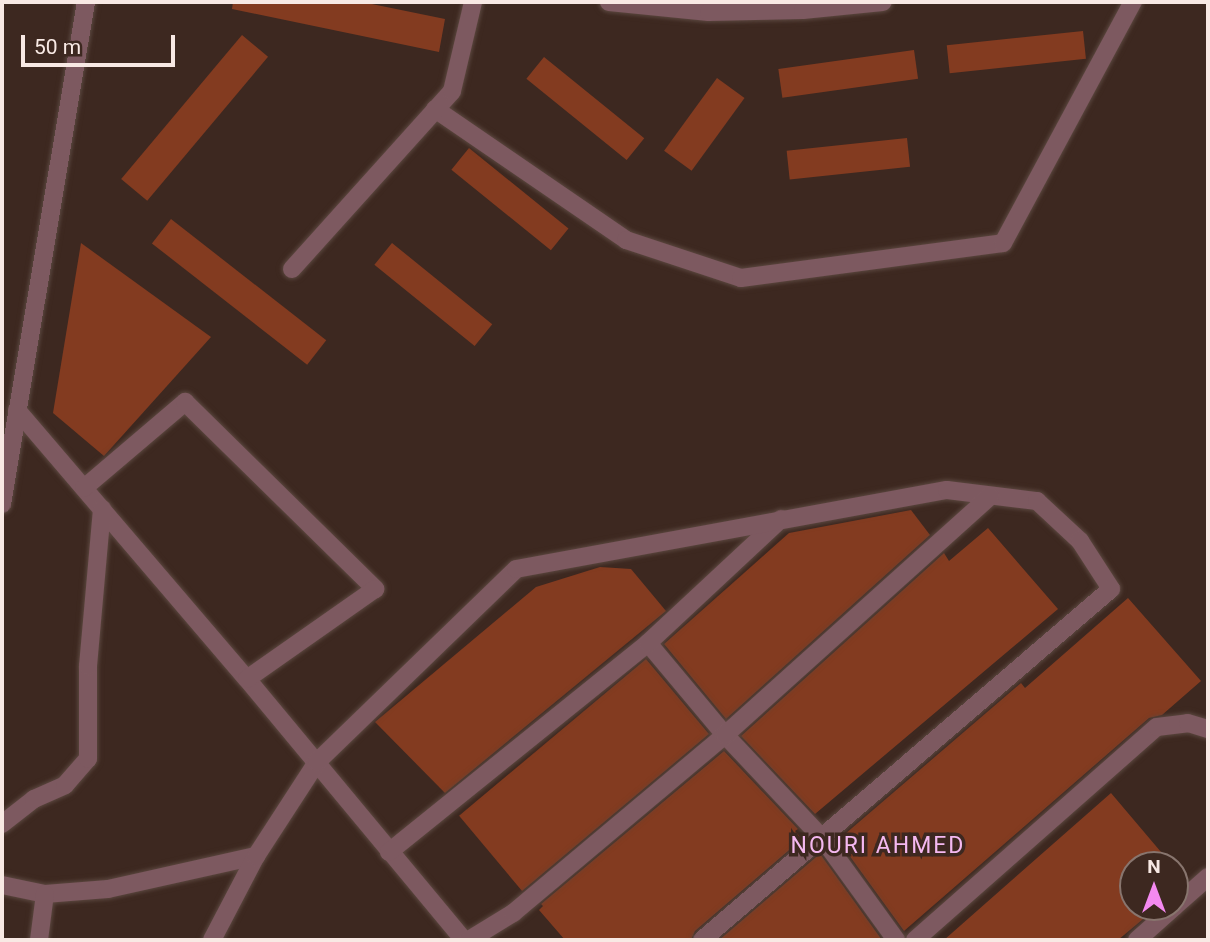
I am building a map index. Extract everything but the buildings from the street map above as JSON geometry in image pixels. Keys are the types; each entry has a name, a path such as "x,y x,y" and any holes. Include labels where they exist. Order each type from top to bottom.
{"street":[{"path":"2,504 4,479 86,2"},
{"path":"292,269 452,90 473,2"},
{"path":"609,2 661,9 756,12 883,2"},
{"path":"435,109 626,240 741,278 1003,243 1133,2"},
{"path":"84,488 185,402 374,589 247,678"},
{"path":"17,410 247,678 466,940 513,913 725,735 990,496"},
{"path":"212,940 256,856 317,762 516,569 947,490 1037,501 1080,541 1111,589 823,839 702,940"},
{"path":"2,824 34,799 65,785 88,760 88,666 102,509"},
{"path":"390,852 648,643 781,519"},
{"path":"648,643 725,735 823,839 896,940"},
{"path":"915,940 1157,727 1188,723 1208,729"},
{"path":"2,886 45,894 108,890 256,856"},
{"path":"1189,894 1208,877"},
{"path":"39,940 45,894"},
{"path":"1137,940 1159,921"}],"district":[{"name":"NOURI AHMED","path":"878,846"}]}
